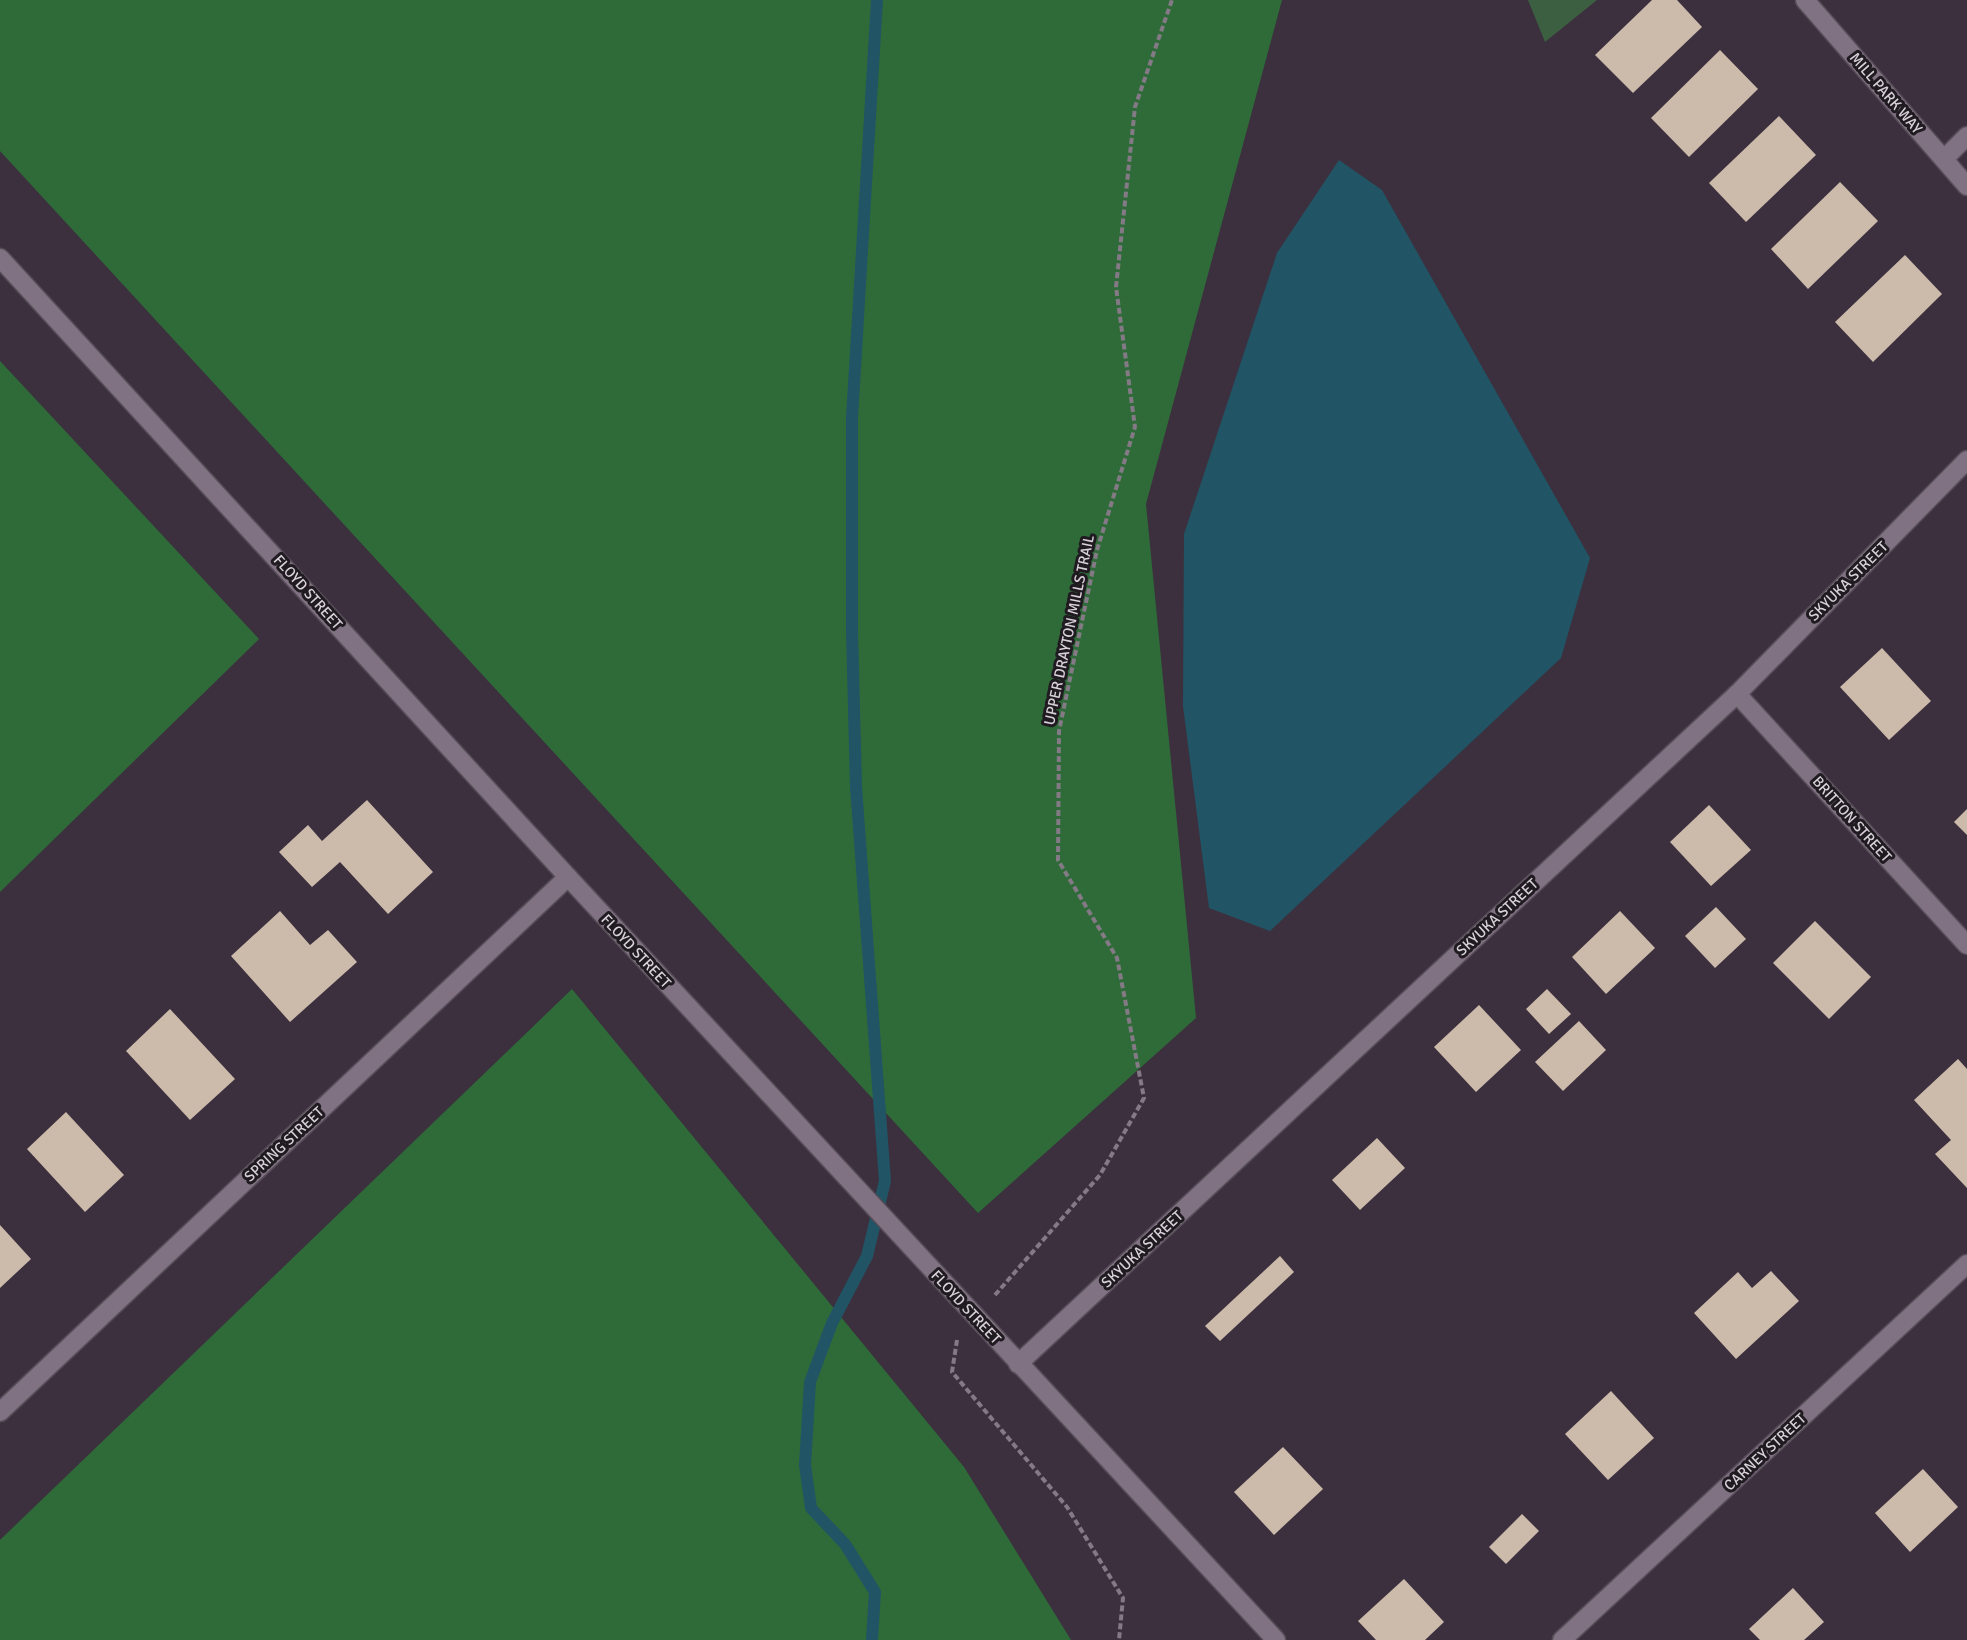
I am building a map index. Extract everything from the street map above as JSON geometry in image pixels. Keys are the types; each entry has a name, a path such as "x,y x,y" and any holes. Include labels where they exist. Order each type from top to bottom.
{"street":[{"name":"MILL PARK WAY","path":"1805,0 1967,186"},
{"path":"1944,159 1967,136"},
{"name":"FLOYD STREET","path":"0,258 975,1318 1276,1640"},
{"name":"SKYUKA STREET","path":"1018,1364 1737,694 1967,460"},
{"name":"BRITTON STREET","path":"1737,694 1967,945"},
{"name":"SPRING STREET","path":"0,1412 568,877"},
{"name":"CARNEY STREET","path":"1562,1640 1967,1264"}],"path":[{"name":"UPPER DRAYTON MILLS TRAIL","path":"1119,1640 1123,1598 1067,1508 952,1372 956,1341 1100,1175 1144,1098 1117,958 1058,860 1059,731 1097,550 1136,427 1116,287 1135,107 1172,0"}],"green space":[{"path":"0,0 1282,0 1146,504 1196,1018 978,1213 0,151"},
{"path":"1528,0 1597,0 1545,42"},
{"path":"0,361 259,639 0,892"},
{"path":"572,989 964,1467 1071,1640 0,1640 0,1540"}],"water":[{"path":"1339,160 1382,190 1590,558 1561,658 1270,931 1209,908 1183,706 1184,534 1277,253"}],"building":[{"path":"1652,0 1677,0 1702,27 1633,93 1595,55"},
{"path":"1720,50 1758,89 1689,157 1651,118"},
{"path":"1779,116 1816,155 1746,222 1709,183"},
{"path":"1840,182 1878,221 1808,289 1771,249"},
{"path":"1905,255 1942,294 1873,362 1835,322"},
{"path":"1882,648 1931,701 1889,740 1840,687"},
{"path":"367,800 433,872 388,914 340,862 312,887 279,852 308,825 322,841"},
{"path":"1709,805 1751,850 1711,886 1670,842"},
{"path":"1967,809 1967,835 1954,822"},
{"path":"1716,907 1746,939 1715,968 1685,936"},
{"path":"280,911 310,945 328,930 357,962 290,1022 231,956"},
{"path":"1620,911 1655,948 1606,994 1572,957"},
{"path":"1815,921 1871,977 1829,1019 1773,963"},
{"path":"1547,989 1571,1014 1549,1034 1526,1009"},
{"path":"1479,1005 1521,1050 1476,1092 1434,1047"},
{"path":"170,1009 235,1079 190,1120 126,1051"},
{"path":"1579,1021 1606,1050 1563,1091 1535,1062"},
{"path":"1958,1059 1967,1069 1967,1188 1935,1154 1951,1140 1914,1100"},
{"path":"66,1112 124,1175 85,1212 27,1149"},
{"path":"1377,1138 1405,1168 1360,1210 1332,1180"},
{"path":"0,1225 31,1259 0,1288"},
{"path":"1280,1256 1294,1272 1220,1341 1205,1326"},
{"path":"1771,1271 1799,1301 1736,1359 1694,1313 1738,1272 1752,1288"},
{"path":"1611,1391 1654,1438 1608,1480 1565,1434"},
{"path":"1283,1447 1323,1489 1274,1535 1234,1492"},
{"path":"1923,1469 1958,1507 1910,1552 1875,1513"},
{"path":"1522,1514 1539,1531 1506,1564 1489,1547"},
{"path":"1404,1579 1444,1622 1425,1640 1376,1640 1358,1621"},
{"path":"1793,1588 1824,1622 1804,1640 1760,1640 1749,1629"}],"waterway":[{"path":"872,1640 875,1592 845,1544 811,1508 805,1465 810,1382 832,1323 867,1256 885,1181 856,787 852,631 852,418 877,0"}]}
